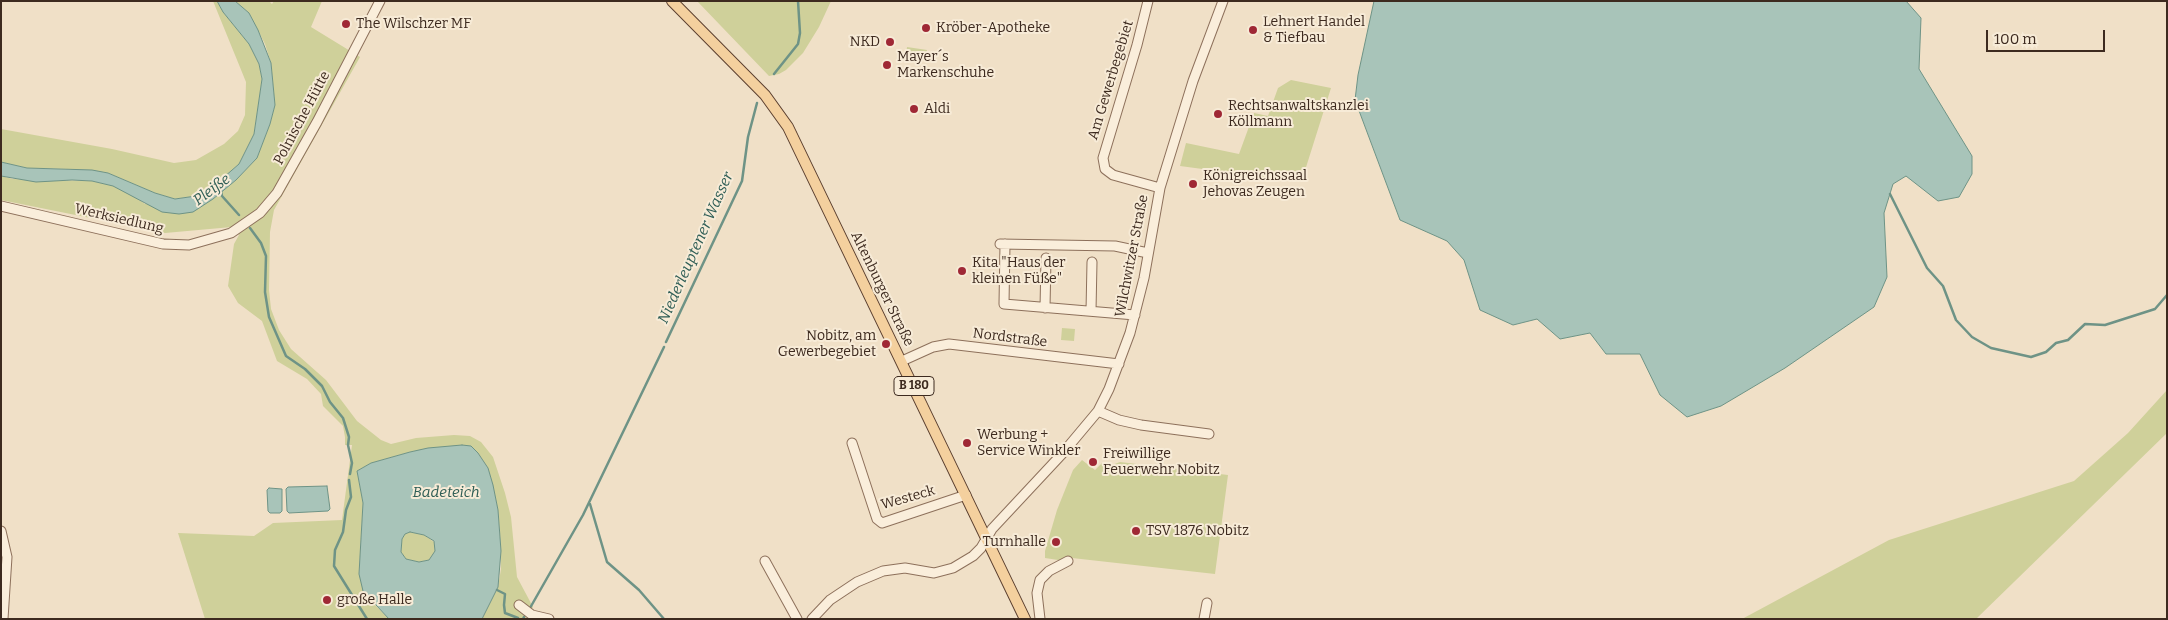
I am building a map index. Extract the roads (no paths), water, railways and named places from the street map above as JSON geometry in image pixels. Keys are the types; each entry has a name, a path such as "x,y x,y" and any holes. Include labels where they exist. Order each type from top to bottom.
{"main road":[{"name":"Altenburger Straße","path":"672,1 765,95 788,127 1025,619"}],"street":[{"name":"Polnische Hütte","path":"231,233 260,213 277,193 317,122 380,1"},
{"name":"Am Gewerbegebiet","path":"1148,1 1137,45 1103,158 1105,169 1113,175 1160,188"},
{"name":"Wilchwitzer Straße","path":"812,619 830,600 857,582 890,570 905,568 934,573 953,568 973,556 982,548 992,529 1062,454 1098,411 1119,364 1135,315 1160,188 1193,82 1223,1"},
{"name":"Werksiedlung","path":"1,206 163,244 189,245 231,233"},
{"path":"1135,315 1004,304 1002,244 1115,246 1148,253"},
{"path":"1045,308 1046,258"},
{"path":"1090,311 1092,262"},
{"name":"Nordstraße","path":"902,361 933,347 949,344 1119,364"},
{"path":"1098,411 1119,420 1141,425 1209,434"},
{"name":"Westeck","path":"852,443 877,519 882,522 966,495"},
{"path":"1,531 7,557 3,619"},
{"path":"765,561 797,619"},
{"path":"1040,619 1037,592 1040,580 1049,570 1068,561"},
{"path":"1204,619 1206,603"},
{"path":"519,605 525,612 549,619"}],"water":[{"name":"Pleiße","path":"217,1 235,1 249,13 271,63 275,105 257,158 236,180 213,199 193,212 179,214 162,212 113,186 92,181 36,182 1,176 1,162 27,168 92,170 108,173 155,193 175,199 196,196 216,184 239,164 254,134 262,79 259,64 249,44 223,12"},
{"path":"1374,1 1906,1 1921,18 1919,69 1972,156 1972,174 1959,197 1938,201 1906,176 1893,184 1884,213 1887,277 1874,307 1785,368 1721,406 1687,417 1660,395 1640,354 1606,354 1590,333 1560,339 1537,319 1513,325 1480,310 1464,260 1447,241 1400,220 1355,100 1358,75"},
{"name":"Badeteich","path":"471,446 488,468 498,510 501,551 498,587 482,619 389,619 363,591 359,574 363,503 357,471 371,463 428,448","holes":["410,532 424,535 434,541 435,551 429,560 419,562 406,559 401,552 402,539 405,534"]},
{"path":"327,486 330,509 328,511 289,513 287,511 286,489 288,487"},
{"path":"269,488 282,489 282,511 280,513 270,513 268,511 267,490"}],"waterway":[{"name":"Niederleuptener Wasser","path":"774,74 798,44 800,33 798,1"},
{"name":"Niederleuptener Wasser","path":"666,342 742,181 748,137 757,103"},
{"name":"Pleiße","path":"221,191 222,196 239,215"},
{"path":"1890,194 1927,268 1943,286 1956,320 1972,337 1991,348 2031,357 2046,352 2056,343 2068,340 2085,324 2105,325 2155,309 2167,295"},
{"path":"250,228 261,243 266,256 265,292 269,317 286,356 305,369 322,386 330,402 343,418 349,437 348,445 352,463 350,474"},
{"name":"Niederleuptener Wasser","path":"530,608 583,515 664,347"},
{"path":"349,480 351,497 346,510 343,532 335,550 334,566 367,619"},
{"name":"Niederleuptener Wasser","path":"590,504 607,562 639,590 664,619"},
{"path":"497,590 505,594 505,613 518,618"}],"place":[{"name":"The Wilschzer MF","path":"346,24"},
{"name":"Kröber-Apotheke","path":"926,28"},
{"name":"Lehnert Handel & Tiefbau","path":"1253,30"},
{"name":"NKD","path":"890,42"},
{"name":"Mayer´s Markenschuhe","path":"887,65"},
{"name":"Aldi","path":"914,109"},
{"name":"Rechtsanwaltskanzlei Köllmann","path":"1218,114"},
{"name":"Königreichssaal Jehovas Zeugen","path":"1193,184"},
{"name":"Kita \"Haus der kleinen Füße\"","path":"962,271"},
{"name":"Nobitz, am Gewerbegebiet","path":"886,344"},
{"name":"Werbung + Service Winkler","path":"967,443"},
{"name":"Freiwillige Feuerwehr Nobitz","path":"1093,462"},
{"name":"TSV 1876 Nobitz","path":"1136,531"},
{"name":"Turnhalle","path":"1056,542"},
{"name":"große Halle","path":"327,600"}]}
